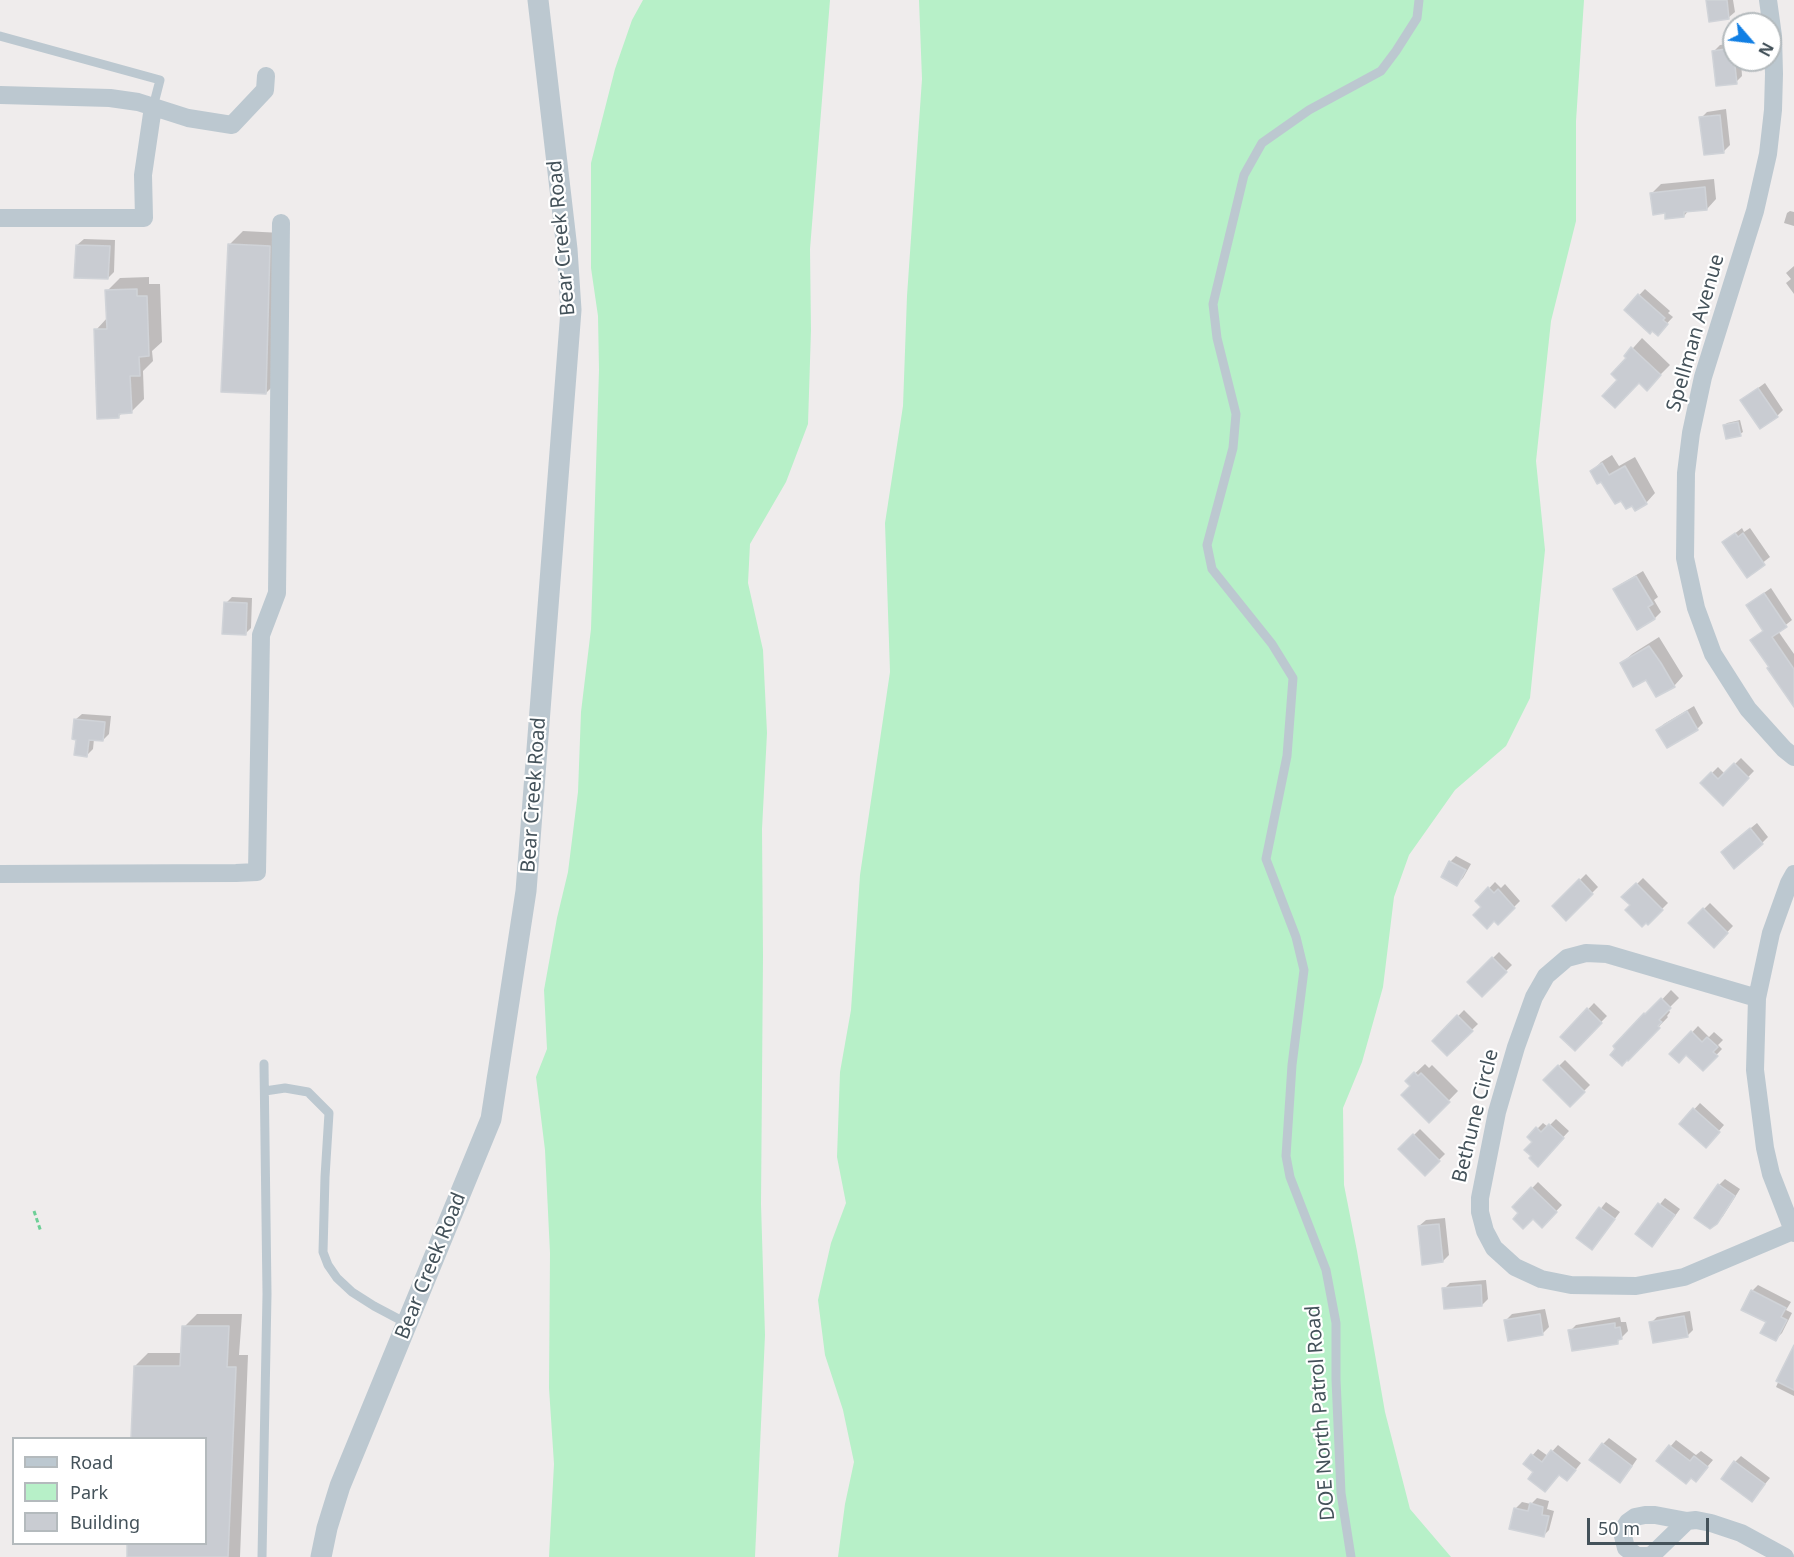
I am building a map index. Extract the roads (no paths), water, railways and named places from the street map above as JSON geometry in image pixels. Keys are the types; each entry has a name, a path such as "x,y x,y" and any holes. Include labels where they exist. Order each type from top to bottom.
{"street":[{"name":"Bear Creek Road","path":"321,1557 340,1486 491,1119 526,891 571,310 567,249 537,0"},
{"name":"Spellman Avenue","path":"1768,0 1773,36 1774,74 1768,154 1755,211 1703,377 1691,434 1686,473 1685,558 1696,608 1713,654 1748,709 1794,758"},
{"path":"0,95 110,98 138,102 188,118 232,125 265,90 266,76"},
{"path":"0,218 144,218 143,175 153,106"},
{"path":"0,874 257,872 261,635 277,593 281,223"},
{"path":"1793,1232 1771,1174 1765,1148 1755,1070 1757,998 1771,933 1794,874"},
{"name":"Bethune Circle","path":"1757,998 1607,954 1586,953 1567,958 1546,976 1533,997 1497,1112 1480,1198 1480,1212 1485,1231 1494,1248 1515,1267 1541,1279 1571,1285 1636,1286 1684,1276 1793,1232"},
{"path":"1687,1521 1710,1523 1741,1533 1785,1557"}],"lane":[{"name":"DOE North Patrol Road","path":"1351,1557 1341,1493 1336,1323 1326,1270 1290,1177 1286,1156 1292,1065 1304,970 1296,937 1266,859 1287,756 1293,678 1272,644 1212,569 1208,545 1233,448 1236,414 1217,338 1213,304 1244,176 1262,143 1309,110 1381,71 1417,18 1419,0"},
{"path":"0,36 160,80 153,106"},
{"path":"262,1557 267,1301 264,1064"},
{"path":"265,1091 285,1088 308,1092 329,1113 323,1252 337,1278 352,1292 408,1324"}]}
